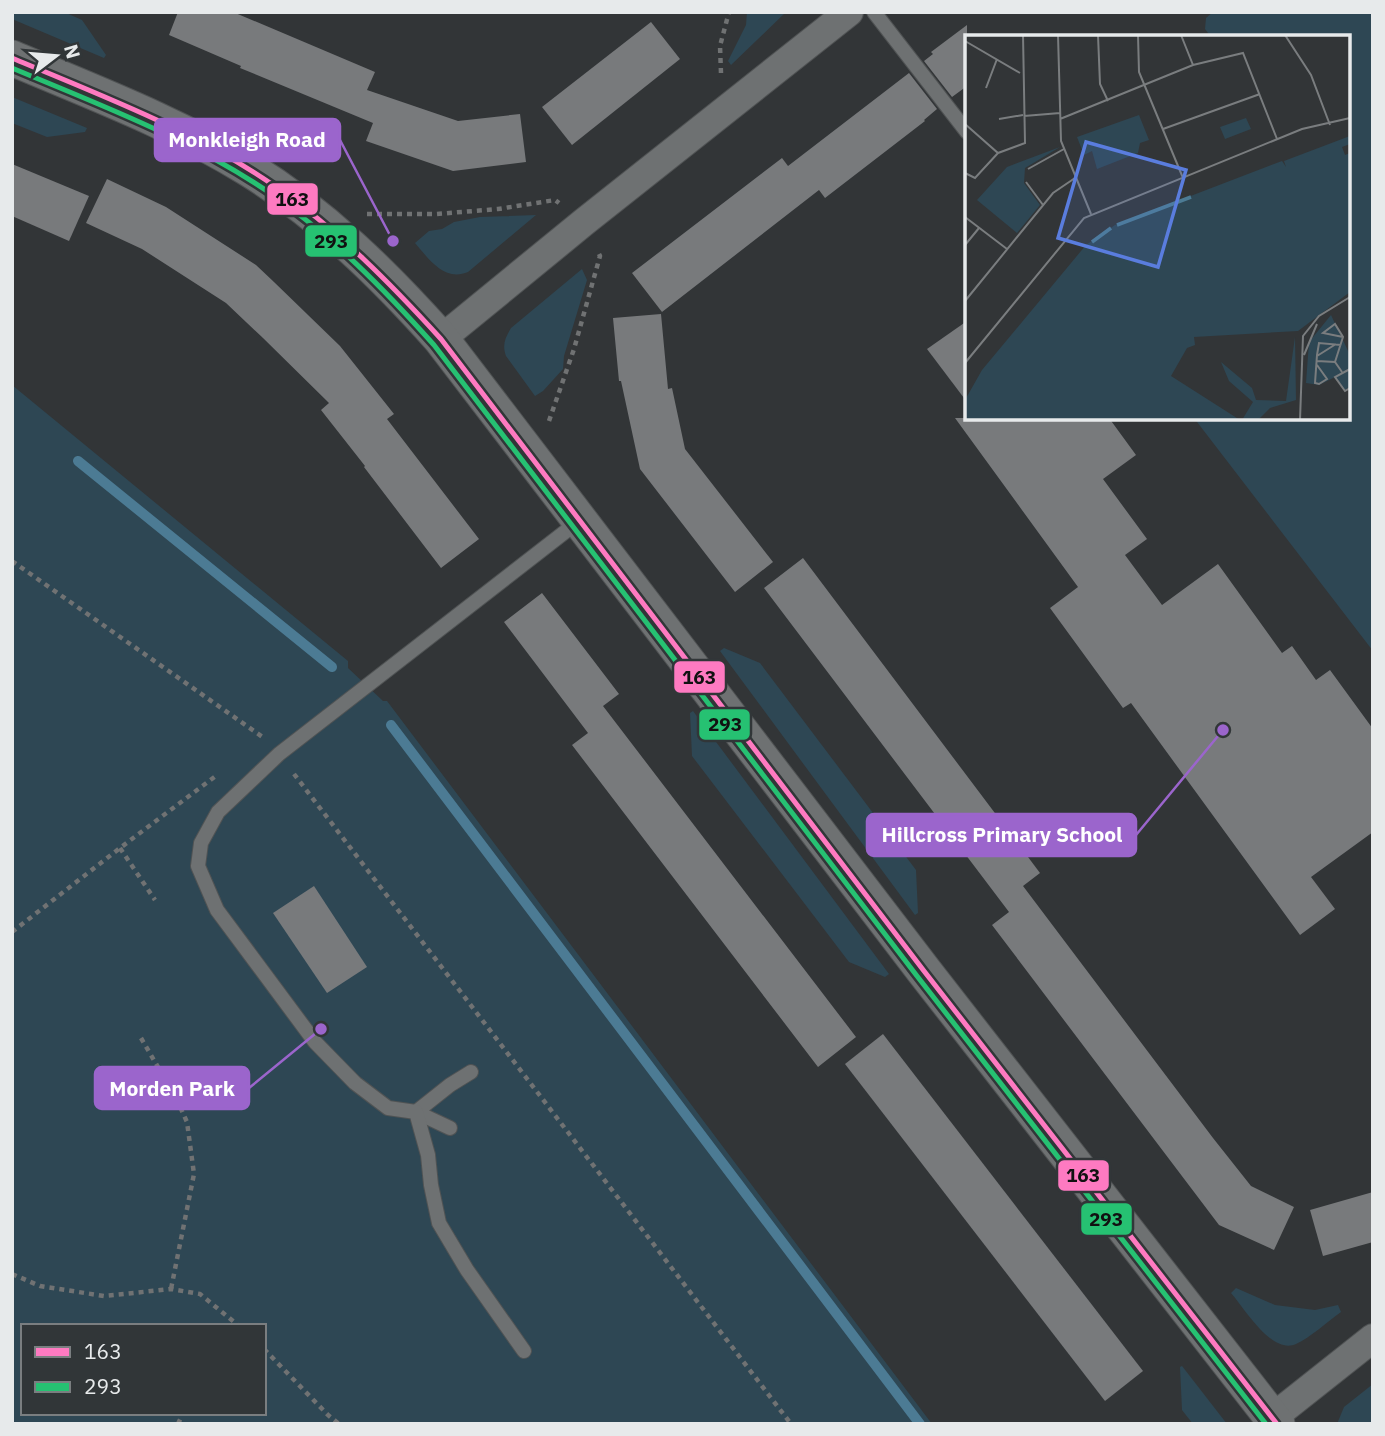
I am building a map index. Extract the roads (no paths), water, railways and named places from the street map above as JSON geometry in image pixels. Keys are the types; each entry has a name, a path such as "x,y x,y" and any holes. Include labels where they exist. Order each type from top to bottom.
{"street":[{"path":"441,339 849,12"},
{"path":"12,58 192,136 250,170 312,214 367,262 411,306 441,339 924,971 1274,1421 1373,1338"}],"lane":[{"path":"874,12 965,129"},
{"path":"450,1128 416,1112 388,1108 355,1083 315,1042 217,910 198,866 201,843 218,811 279,754 580,520"},
{"path":"416,1112 471,1072"},
{"path":"416,1112 428,1156 439,1223 467,1270 524,1351"}],"waterway":[{"path":"78,461 332,667"},
{"path":"391,725 920,1424"}],"place":[{"name":"Monkleigh Road","path":"393,241"},
{"name":"Hillcross Primary School","path":"1223,730"},
{"name":"Morden Park","path":"321,1029"}]}
